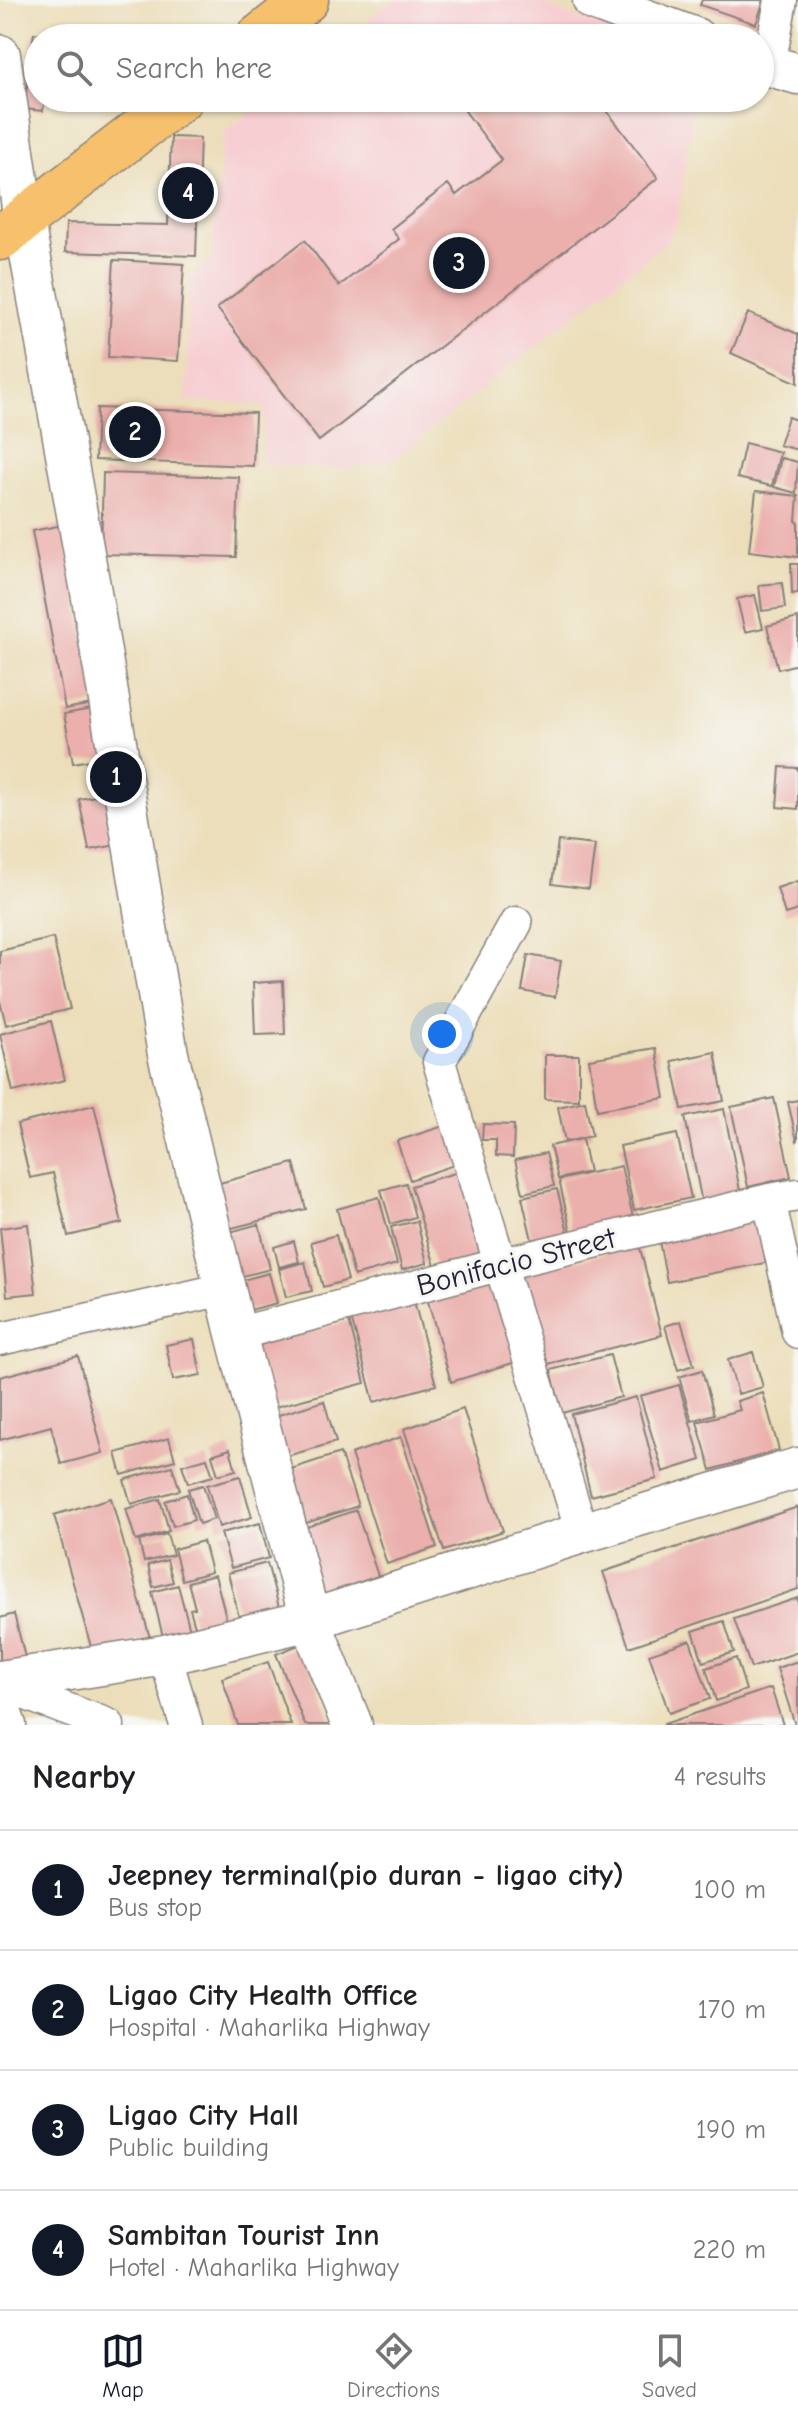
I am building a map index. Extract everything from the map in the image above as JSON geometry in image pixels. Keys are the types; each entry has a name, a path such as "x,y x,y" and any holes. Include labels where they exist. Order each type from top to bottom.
{"highway":[{"path":"276,24 306,0"},
{"path":"12,229 163,112"}],"street":[{"path":"593,0 657,24"},
{"path":"776,67 781,0"},
{"path":"0,55 12,229 90,586 168,1054 310,1620 352,1725"},
{"path":"516,923 439,1062 582,1533"},
{"path":"783,1198 798,1332"},
{"name":"Bonifacio Street","path":"236,1334 502,1264 783,1198"},
{"path":"0,1339 225,1289"},
{"path":"0,1682 165,1655 310,1620 798,1468"},
{"path":"165,1655 186,1725"},
{"path":"0,1682 108,1725"},
{"path":"0,1697 10,1725"}],"shaded area":[{"path":"394,0 530,0 594,24 363,24"},
{"path":"250,112 692,112 678,221 668,241 394,459 346,469 262,465 264,405 186,401 189,280 212,257 223,133"}],"building":[{"path":"702,0 764,0 756,24 700,5"},
{"path":"466,112 608,112 658,178 319,441 217,308 305,240 339,286 399,239 391,229 448,184 456,195 502,160"},
{"path":"171,137 200,138 196,256 65,252 66,223 168,225"},
{"path":"114,260 184,264 178,361 108,357"},
{"path":"748,313 798,334 798,383 731,353"},
{"path":"97,408 255,413 253,466 95,460"},
{"path":"788,417 798,421 798,450 779,445"},
{"path":"745,443 780,452 772,486 737,478"},
{"path":"781,458 798,462 796,493 774,487"},
{"path":"103,473 239,477 236,557 101,554"},
{"path":"756,491 798,496 798,557 749,551"},
{"path":"63,525 97,703 65,709 32,531"},
{"path":"791,564 798,564 798,593 792,594"},
{"path":"782,583 785,608 762,611 759,585"},
{"path":"755,595 763,628 745,632 737,599"},
{"path":"798,618 798,664 778,669 767,626"},
{"path":"97,708 107,757 73,763 64,714"},
{"path":"780,767 798,768 798,809 777,807"},
{"path":"107,794 117,845 89,850 79,799"},
{"path":"558,841 595,845 589,889 552,884"},
{"path":"798,881 798,910 785,914 777,888"},
{"path":"53,938 70,1009 6,1025 0,1001 0,951"},
{"path":"528,955 561,961 555,997 522,991"},
{"path":"283,981 285,1034 255,1035 253,983"},
{"path":"51,1021 65,1080 13,1092 0,1034"},
{"path":"656,1048 665,1098 597,1110 589,1059"},
{"path":"715,1052 724,1101 682,1109 672,1061"},
{"path":"545,1055 579,1055 579,1100 545,1099"},
{"path":"774,1098 791,1177 748,1187 731,1107"},
{"path":"798,1100 798,1140 797,1141 788,1102"},
{"path":"585,1101 592,1136 565,1142 558,1107"},
{"path":"94,1105 122,1223 68,1236 53,1173 30,1178 17,1124"},
{"path":"724,1109 741,1196 702,1203 685,1117"},
{"path":"450,1124 463,1162 410,1180 397,1141"},
{"path":"483,1124 514,1125 513,1157 496,1156 496,1140 482,1140"},
{"path":"677,1134 691,1198 634,1210 620,1146"},
{"path":"582,1139 589,1172 558,1179 550,1146"},
{"path":"546,1153 554,1186 523,1193 515,1160"},
{"path":"294,1163 306,1209 228,1229 216,1184"},
{"path":"621,1166 633,1217 571,1232 559,1180"},
{"path":"465,1170 491,1260 438,1276 411,1186"},
{"path":"406,1183 415,1217 391,1224 381,1190"},
{"path":"557,1189 568,1232 532,1240 522,1197"},
{"path":"379,1197 397,1264 354,1276 337,1209"},
{"path":"762,1216 770,1262 667,1282 658,1236"},
{"path":"417,1221 427,1263 402,1270 391,1227"},
{"path":"28,1224 36,1293 7,1296 0,1228"},
{"path":"259,1224 270,1269 235,1278 223,1234"},
{"path":"336,1235 348,1280 323,1287 311,1242"},
{"path":"294,1241 299,1262 279,1267 274,1247"},
{"path":"639,1244 662,1335 544,1365 521,1275"},
{"path":"305,1262 312,1291 286,1297 279,1269"},
{"path":"490,1272 516,1362 451,1382 425,1291"},
{"path":"269,1273 277,1303 242,1312 235,1282"},
{"path":"413,1297 436,1385 374,1402 350,1314"},
{"path":"349,1321 365,1383 264,1410 248,1348"},
{"path":"681,1321 694,1365 678,1370 665,1326"},
{"path":"194,1339 201,1375 173,1380 166,1345"},
{"path":"753,1352 763,1387 738,1394 728,1360"},
{"path":"610,1355 621,1397 562,1413 551,1370"},
{"path":"78,1356 103,1453 61,1464 51,1426 0,1440 0,1377"},
{"path":"702,1370 714,1414 692,1421 679,1377"},
{"path":"679,1385 701,1460 663,1472 640,1396"},
{"path":"763,1393 779,1450 711,1470 697,1422 740,1410 737,1401"},
{"path":"636,1397 657,1479 591,1496 571,1414"},
{"path":"324,1401 336,1442 280,1458 269,1418"},
{"path":"463,1409 503,1531 444,1551 404,1429"},
{"path":"401,1437 437,1547 387,1564 351,1454"},
{"path":"169,1438 175,1460 122,1475 116,1453"},
{"path":"230,1449 236,1470 218,1475 212,1455"},
{"path":"340,1453 358,1506 294,1527 276,1474"},
{"path":"207,1458 213,1476 188,1483 182,1465"},
{"path":"172,1466 180,1490 131,1504 124,1480"},
{"path":"240,1476 252,1517 219,1527 207,1485"},
{"path":"203,1485 214,1519 199,1524 188,1489"},
{"path":"187,1494 194,1520 173,1526 165,1501"},
{"path":"111,1498 150,1638 93,1654 54,1515"},
{"path":"160,1499 169,1531 136,1541 126,1509"},
{"path":"798,1507 798,1589 629,1647 603,1572"},
{"path":"356,1510 378,1576 320,1596 298,1530"},
{"path":"260,1523 269,1558 231,1568 221,1533"},
{"path":"167,1534 173,1555 144,1562 139,1541"},
{"path":"203,1541 211,1572 182,1580 174,1549"},
{"path":"167,1560 173,1582 153,1587 148,1565"},
{"path":"267,1563 280,1611 240,1621 228,1573"},
{"path":"215,1575 228,1625 197,1633 190,1609 195,1608 188,1582"},
{"path":"178,1585 190,1630 163,1637 152,1592"},
{"path":"798,1598 798,1652 751,1668 734,1619"},
{"path":"14,1614 26,1661 2,1667 0,1618"},
{"path":"724,1621 734,1652 703,1662 693,1631"},
{"path":"690,1640 710,1699 669,1713 649,1654"},
{"path":"301,1644 332,1723 328,1725 305,1725 276,1654"},
{"path":"736,1658 746,1690 716,1701 706,1668"},
{"path":"798,1661 798,1725 795,1725 777,1668"},
{"path":"268,1662 291,1725 238,1725 222,1678"},
{"path":"771,1688 783,1725 664,1725 664,1724"}],"place":[{"name":"Sambitan Tourist Inn","path":"188,193"},
{"name":"Ligao City Hall","path":"459,263"},
{"name":"Ligao City Health Office","path":"135,432"},
{"name":"Jeepney terminal(pio duran - ligao city)","path":"116,777"}]}
